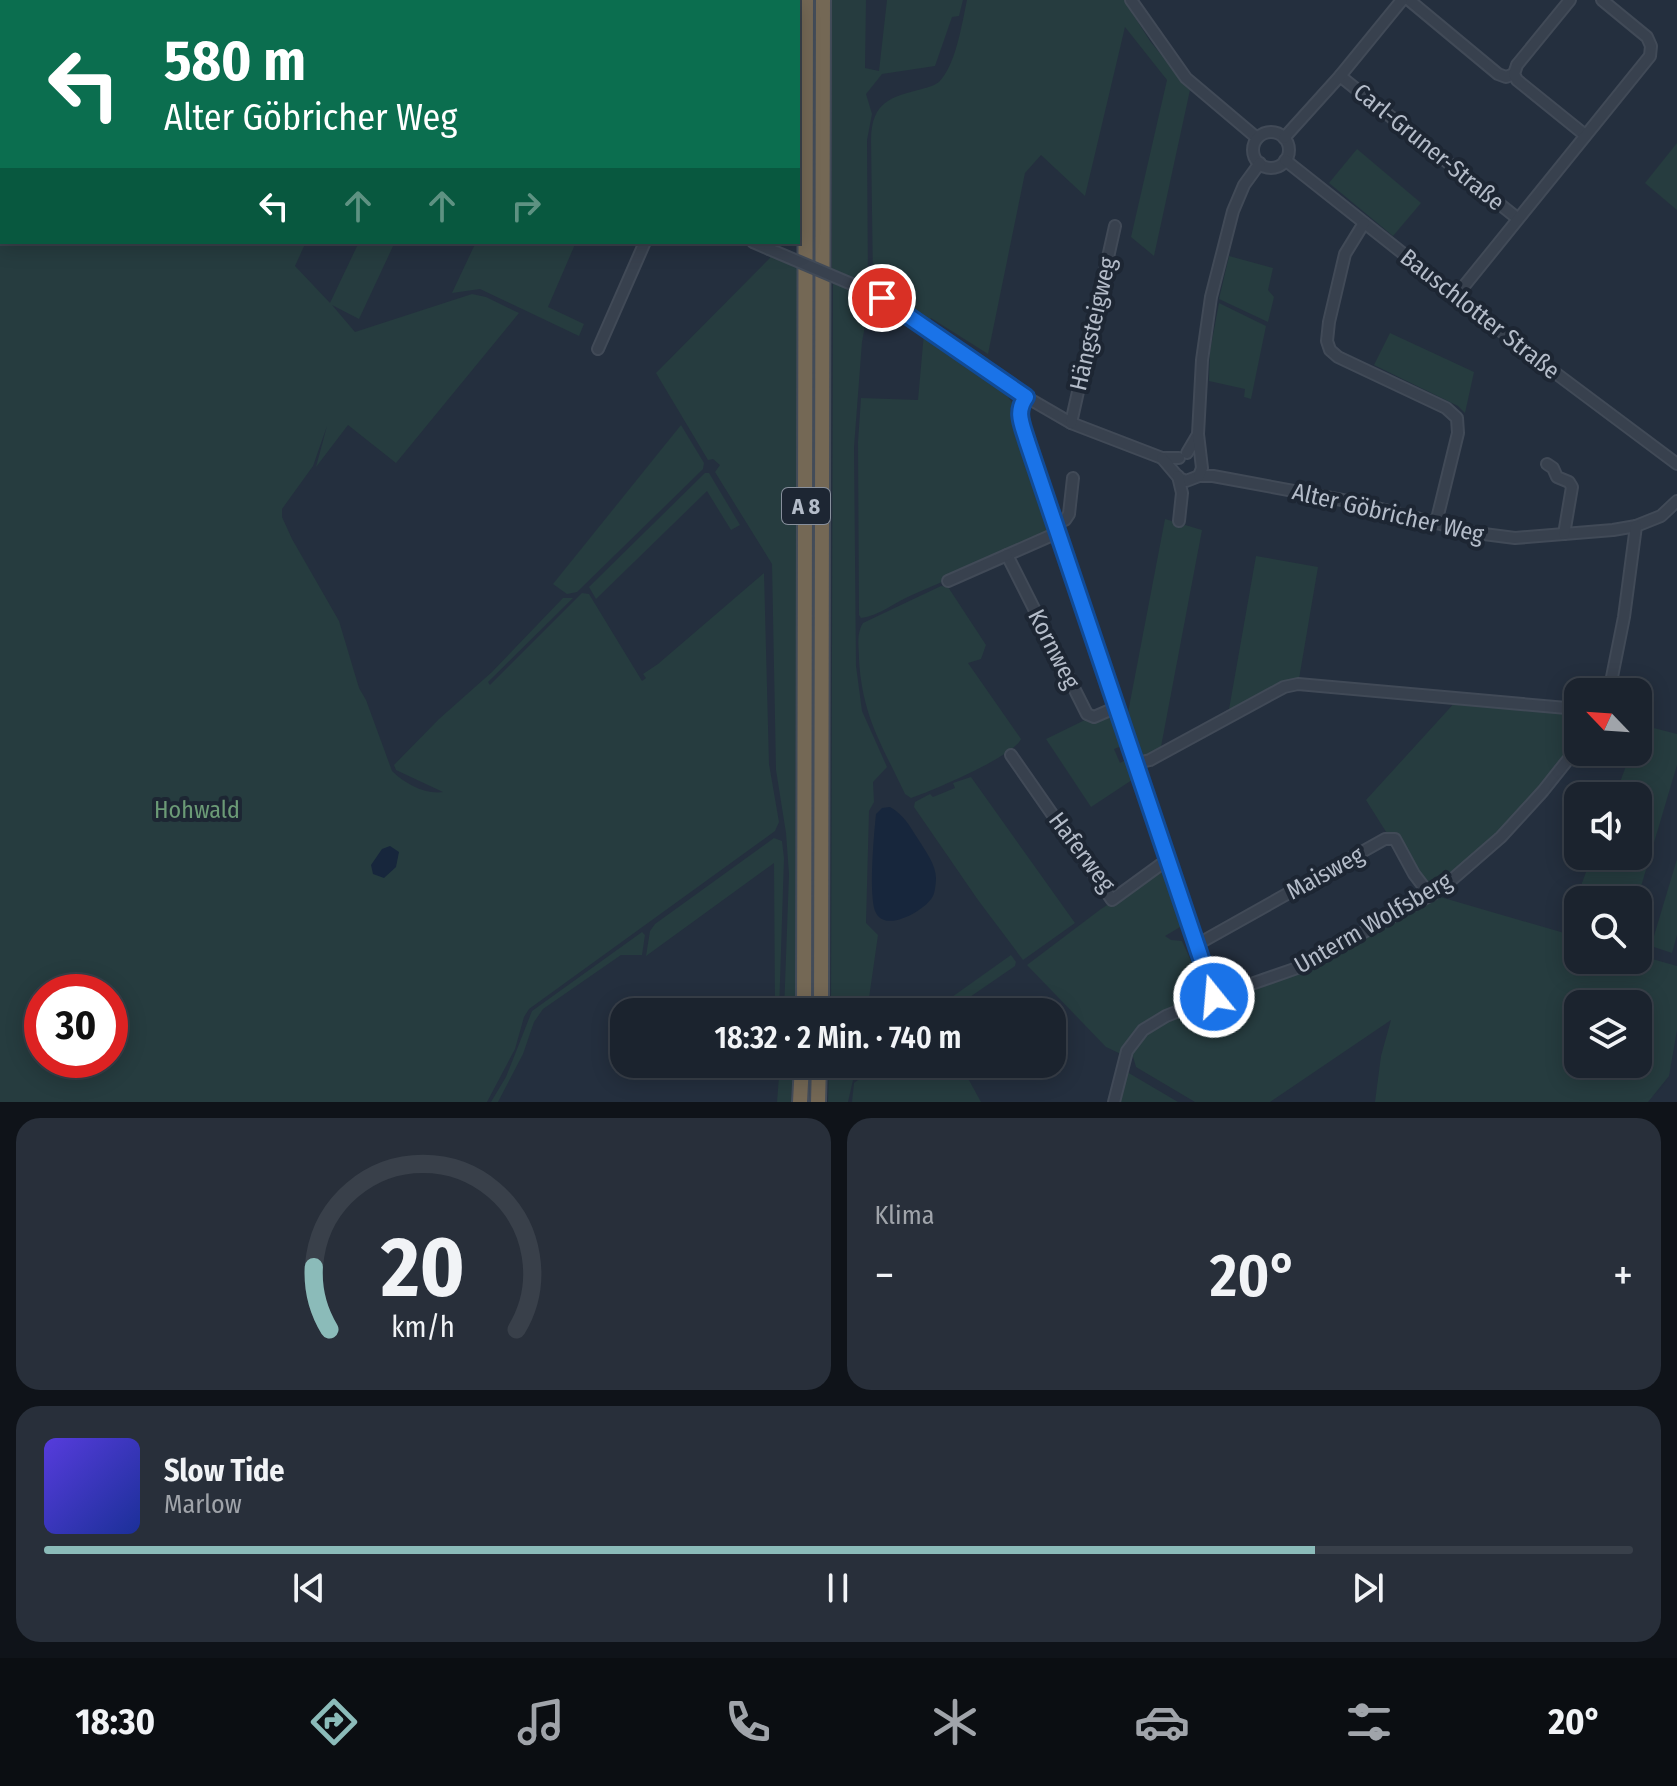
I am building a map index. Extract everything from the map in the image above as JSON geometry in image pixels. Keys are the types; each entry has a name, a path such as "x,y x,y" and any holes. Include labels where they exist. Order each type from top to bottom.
{"highway":[{"name":"A 8","path":"804,998 806,0"},
{"name":"A 8","path":"821,998 823,0"},
{"path":"800,1102 801,1078"},
{"path":"818,1102 819,1078"}],"street":[{"path":"1131,0 1186,78 1257,138"},
{"path":"1284,138 1402,0"},
{"path":"1409,0 1498,74 1506,77 1514,74"},
{"path":"1570,0 1517,65 1514,74 1517,80 1585,135"},
{"path":"1456,296 1650,56 1647,37 1602,0"},
{"name":"Carl-Gruner-Straße","path":"1340,76 1517,218"},
{"path":"1271,132 1284,138 1289,150 1285,160 1273,167 1260,163 1253,152 1257,138 1271,132"},
{"name":"Bauschlotter Straße","path":"1285,160 1456,296 1677,464"},
{"path":"1182,493 1198,471 1202,360 1211,297 1233,211 1244,185 1260,163"},
{"path":"1364,223 1345,254 1327,341 1330,350 1338,357 1446,408 1457,418 1458,433 1436,523"},
{"name":"Hängsteigweg","path":"1071,423 1115,226"},
{"path":"598,349 644,244"},
{"path":"758,244 897,307 1026,397 1071,423 1162,458 1176,473 1182,493 1179,521"},
{"path":"1026,397 1019,407 1019,413 1055,528 1214,997"},
{"path":"1176,473 1198,434"},
{"path":"1162,458 1183,456"},
{"path":"1183,456 1198,471"},
{"path":"1547,464 1557,477 1569,482 1572,487 1564,534"},
{"path":"1176,473 1198,471"},
{"name":"Alter Göbricher Weg","path":"1198,471 1515,538 1636,526 1661,516 1677,501"},
{"path":"948,581 1007,555 1065,520 1069,514 1073,478"},
{"path":"1612,678 1624,617 1636,526"},
{"name":"Kornweg","path":"1007,555 1087,714 1094,717 1117,707"},
{"path":"1137,763 1150,760 1284,687 1298,684 1564,708"},
{"name":"Haferweg","path":"1011,755 1112,900 1160,865 1169,862"},
{"name":"Unterm Wolfsberg","path":"1114,1102 1127,1051 1143,1030 1166,1016 1300,967 1430,895 1467,868 1501,837 1564,765"},
{"name":"Maisweg","path":"1198,944 1385,839 1395,839 1414,874 1430,895"}],"green space":[{"path":"815,0 814,998 812,998"},
{"path":"832,0 866,0 865,68 879,71 887,0 963,0 959,16 952,17 935,66 882,74 866,94 872,114 867,140 868,284 832,269"},
{"path":"967,0 1124,0 1150,41 1190,90 1154,256 1131,237 1167,80 1125,27 1085,196 1041,155 1025,173 988,354 931,318 929,322 874,287 873,282 871,139 875,117 885,103 931,86 945,75 954,55"},
{"path":"1677,143 1677,210 1645,183"},
{"path":"1357,149 1421,203 1393,236 1329,183"},
{"name":"Hohwald","path":"0,244 305,244 295,266 330,303 358,244 394,244 359,319 332,305 355,332 472,294 486,297 519,313 396,463 348,425 316,467 327,426 313,466 282,509 282,517 292,539 339,621 359,688 392,771 416,788 443,792 396,770 394,765 492,672 563,598 573,598 488,682 490,685 582,593 589,594 642,681 646,678 643,674 764,573 769,764 779,822 775,831 529,1009 515,1049 487,1102 0,1102"},
{"path":"475,244 575,244 548,307 584,324 579,336 480,289 452,293"},
{"path":"769,254 797,267 795,998 785,998 789,874 776,770 772,564 715,472 720,465 713,459 708,460 656,373 770,258"},
{"path":"1229,256 1273,268 1268,290 1274,297 1268,322 1219,299"},
{"path":"833,282 870,299 862,342 854,447 856,666 862,711 887,767 873,782 874,802 869,811 866,923 878,935 869,998 831,998"},
{"path":"1219,303 1266,326 1251,399 1244,397 1245,389 1209,381 1210,351"},
{"path":"924,333 1000,385 1013,404 1053,530 1001,557 912,595 874,615 861,618 858,442 861,398 918,400"},
{"path":"1390,333 1474,372 1465,413 1458,406 1374,365"},
{"path":"681,425 704,463 703,469 577,592 567,594 553,584"},
{"path":"705,473 709,473 740,525 731,530 707,491 596,599 589,587"},
{"path":"1165,519 1202,530 1160,752 1149,757 1138,754 1126,723"},
{"path":"1256,556 1318,567 1299,679 1228,715"},
{"path":"941,586 948,587 986,645 981,659 968,663 1021,739 989,763 911,798 905,794 869,714 861,679 859,636 863,623"},
{"path":"1458,699 1564,711 1564,759 1497,836 1436,887 1429,887 1423,882 1393,833 1388,835 1366,800"},
{"path":"1111,712 1117,714 1127,744 1114,749 1120,763 1131,757 1138,776 1091,807 1046,739 1089,718"},
{"path":"1652,728 1677,734 1677,765 1652,849 1652,782 1620,782 1626,766 1652,766"},
{"path":"971,777 1075,923 1023,960 914,807 915,802 930,794 933,797 955,788 953,783"},
{"path":"774,838 782,841 779,998 775,998 774,863 646,956 650,931 655,924"},
{"path":"1677,859 1677,935 1672,953 1652,946"},
{"path":"1587,870 1646,870 1641,886 1581,886"},
{"path":"1159,872 1169,874 1185,924 1165,936 1182,941 1191,961 1200,963 1207,989 1189,1004 1146,1022 1123,1055 1106,1047 1066,1005 1066,998 1059,998 1027,965 1101,909"},
{"path":"1437,896 1564,933 1564,974 1652,974 1652,959 1677,966 1677,1030 1669,1076 1648,1102 1375,1102 1381,1056 1391,1020 1270,1102 1195,1102 1136,1067 1132,1053 1150,1028 1189,1009 1279,979"},
{"path":"642,932 645,935 642,955 621,955 543,1009 534,1022 523,1054 498,1102 491,1102 506,1077 532,1011"},
{"path":"1011,955 1016,962 1015,966 968,998 951,998"},
{"path":"1127,1072 1178,1102 1117,1102"},
{"path":"779,1078 792,1078 791,1102 777,1102"},
{"path":"829,1078 856,1078 848,1102 828,1102"},
{"path":"861,1078 968,1078 981,1102 852,1102 854,1083"}],"water":[{"path":"890,807 912,829 930,858 936,878 929,902 915,913 888,921 876,913 872,880 876,814 882,808"},
{"path":"390,846 399,852 396,867 384,878 373,874 371,865 382,849"}],"route":[{"path":"882,298 1026,397 1019,407 1019,413 1027,441 1214,997"}]}
